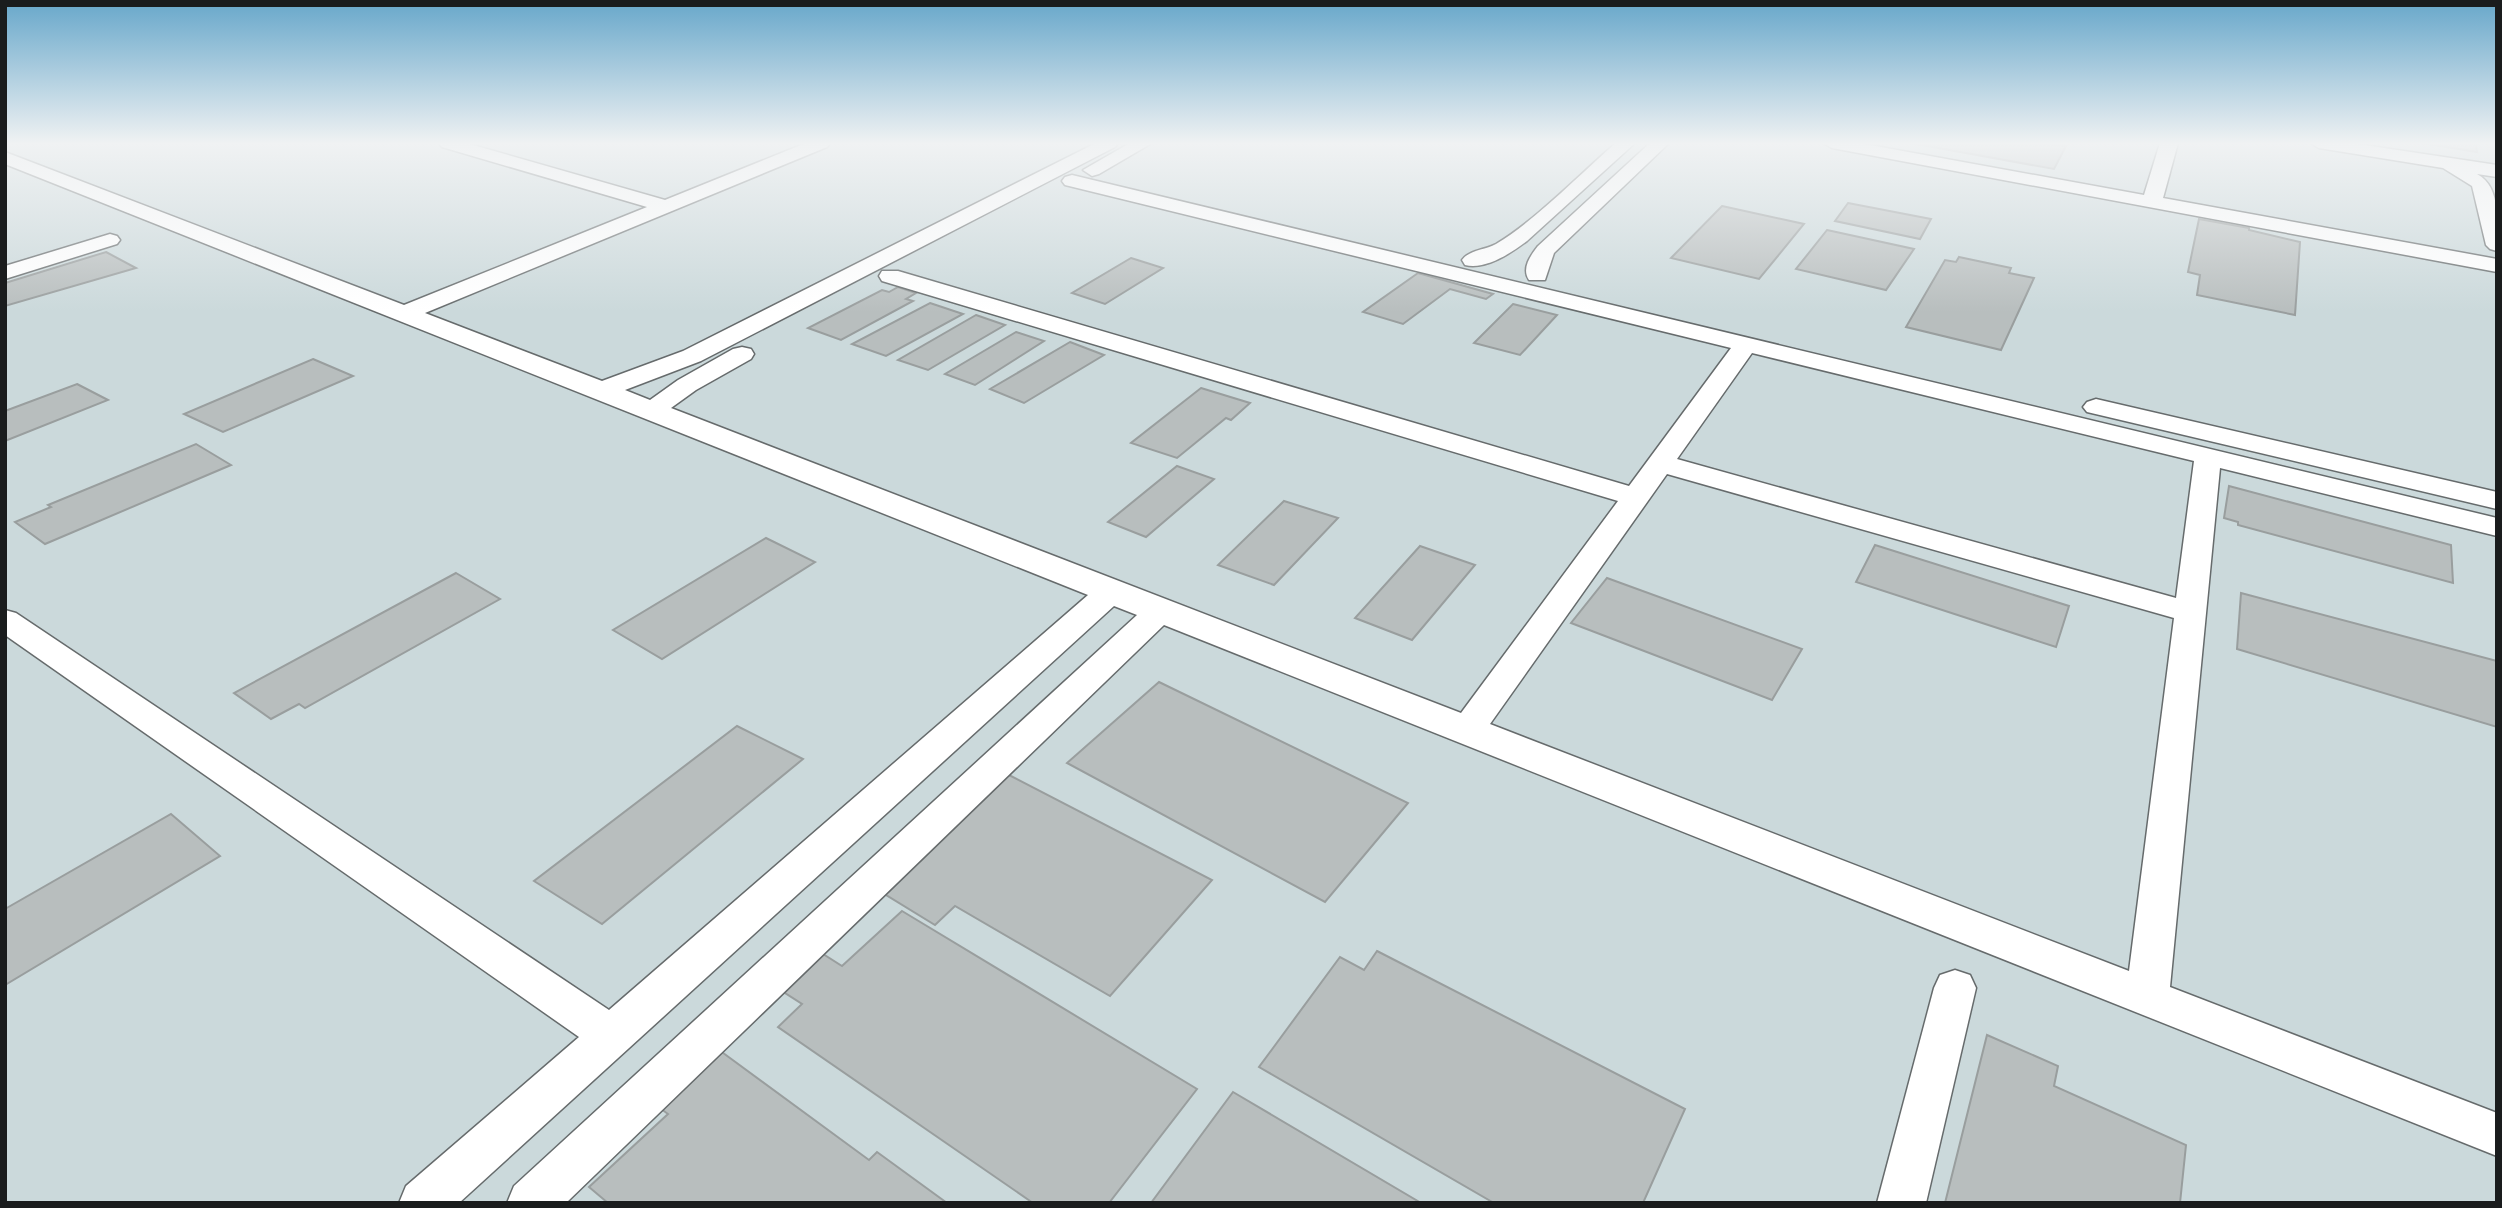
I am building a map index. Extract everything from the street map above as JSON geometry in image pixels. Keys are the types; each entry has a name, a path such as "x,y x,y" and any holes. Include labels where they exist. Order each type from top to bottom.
{"street":[{"path":"133,199 404,313 2497,1135"},
{"path":"642,199 665,206"},
{"path":"404,313 681,199"},
{"path":"600,390 650,374 692,356 999,199"},
{"path":"652,410 724,363 1036,199"},
{"path":"1178,199 1746,344 1965,387 2497,501"},
{"path":"1194,199 1537,275 1965,387 2208,456 2497,527"},
{"path":"1473,260 1501,250 1562,199"},
{"path":"1537,275 1538,262 1545,250 1599,199"},
{"path":"2138,199 2497,267"},
{"path":"2493,199 2497,244"},
{"path":"5,273 110,240"},
{"path":"890,276 1636,497"},
{"path":"1467,731 1746,344"},
{"path":"2147,998 2208,456"},
{"path":"1660,463 2190,611"},
{"path":"422,1203 1112,591"},
{"path":"531,1203 1161,610"},
{"path":"5,621 611,1035"},
{"path":"1901,1203 1955,988"}],"shaded area":[{"path":"5,199 2497,199 2497,1203 5,1203"}],"building":[{"path":"1848,203 1931,219 1920,239 1835,221"},
{"path":"1722,206 1804,224 1759,279 1671,258"},
{"path":"2199,219 2249,228 2300,242 2295,315 2197,295 2200,275 2188,272"},
{"path":"1827,230 1914,249 1886,290 1796,269"},
{"path":"106,252 136,268 5,306 5,283"},
{"path":"1959,257 2011,268 2009,273 2034,278 2001,350 1906,327 1945,260 1956,262"},
{"path":"1131,258 1163,268 1105,304 1072,293"},
{"path":"1418,273 1493,294 1486,299 1450,289 1403,324 1363,312"},
{"path":"898,287 916,293 906,299 913,301 841,340 808,328 882,290 889,292"},
{"path":"930,303 963,314 886,356 852,344"},
{"path":"1513,304 1557,315 1520,355 1474,343"},
{"path":"976,315 1005,325 928,370 898,360"},
{"path":"1016,332 1044,341 975,385 945,374"},
{"path":"1070,342 1104,355 1024,403 990,389"},
{"path":"313,359 353,376 223,432 184,414"},
{"path":"77,384 108,400 5,441 5,411"},
{"path":"1201,388 1250,403 1231,420 1226,418 1177,458 1131,443"},
{"path":"196,444 231,465 45,544 15,522 51,507 48,505"},
{"path":"1177,466 1214,479 1146,537 1108,522"},
{"path":"2229,486 2451,545 2453,583 2238,525 2238,522 2224,518"},
{"path":"1284,501 1338,518 1274,585 1218,565"},
{"path":"766,538 815,562 662,659 613,630"},
{"path":"1875,545 2069,606 2056,647 1856,582"},
{"path":"1420,546 1475,565 1412,640 1355,618"},
{"path":"456,573 500,599 305,708 299,704 271,719 234,693"},
{"path":"1607,578 1802,649 1772,700 1571,623"},
{"path":"2241,593 2497,661 2497,727 2237,649"},
{"path":"1159,682 1408,803 1325,902 1067,763"},
{"path":"737,726 803,759 602,924 534,881"},
{"path":"1007,774 1212,880 1110,996 955,906 935,925 878,890"},
{"path":"171,814 220,856 5,985 5,909"},
{"path":"902,911 1197,1089 1109,1203 1033,1203 778,1027 802,1004 782,991 823,954 842,966"},
{"path":"1377,951 1685,1109 1643,1203 1494,1203 1259,1067 1340,957 1364,970"},
{"path":"1987,1035 2058,1066 2054,1086 2186,1145 2180,1203 1945,1203"},
{"path":"715,1047 869,1160 877,1152 947,1203 608,1203 589,1187 668,1114 653,1103"},
{"path":"1233,1092 1421,1203 1151,1203"}]}
